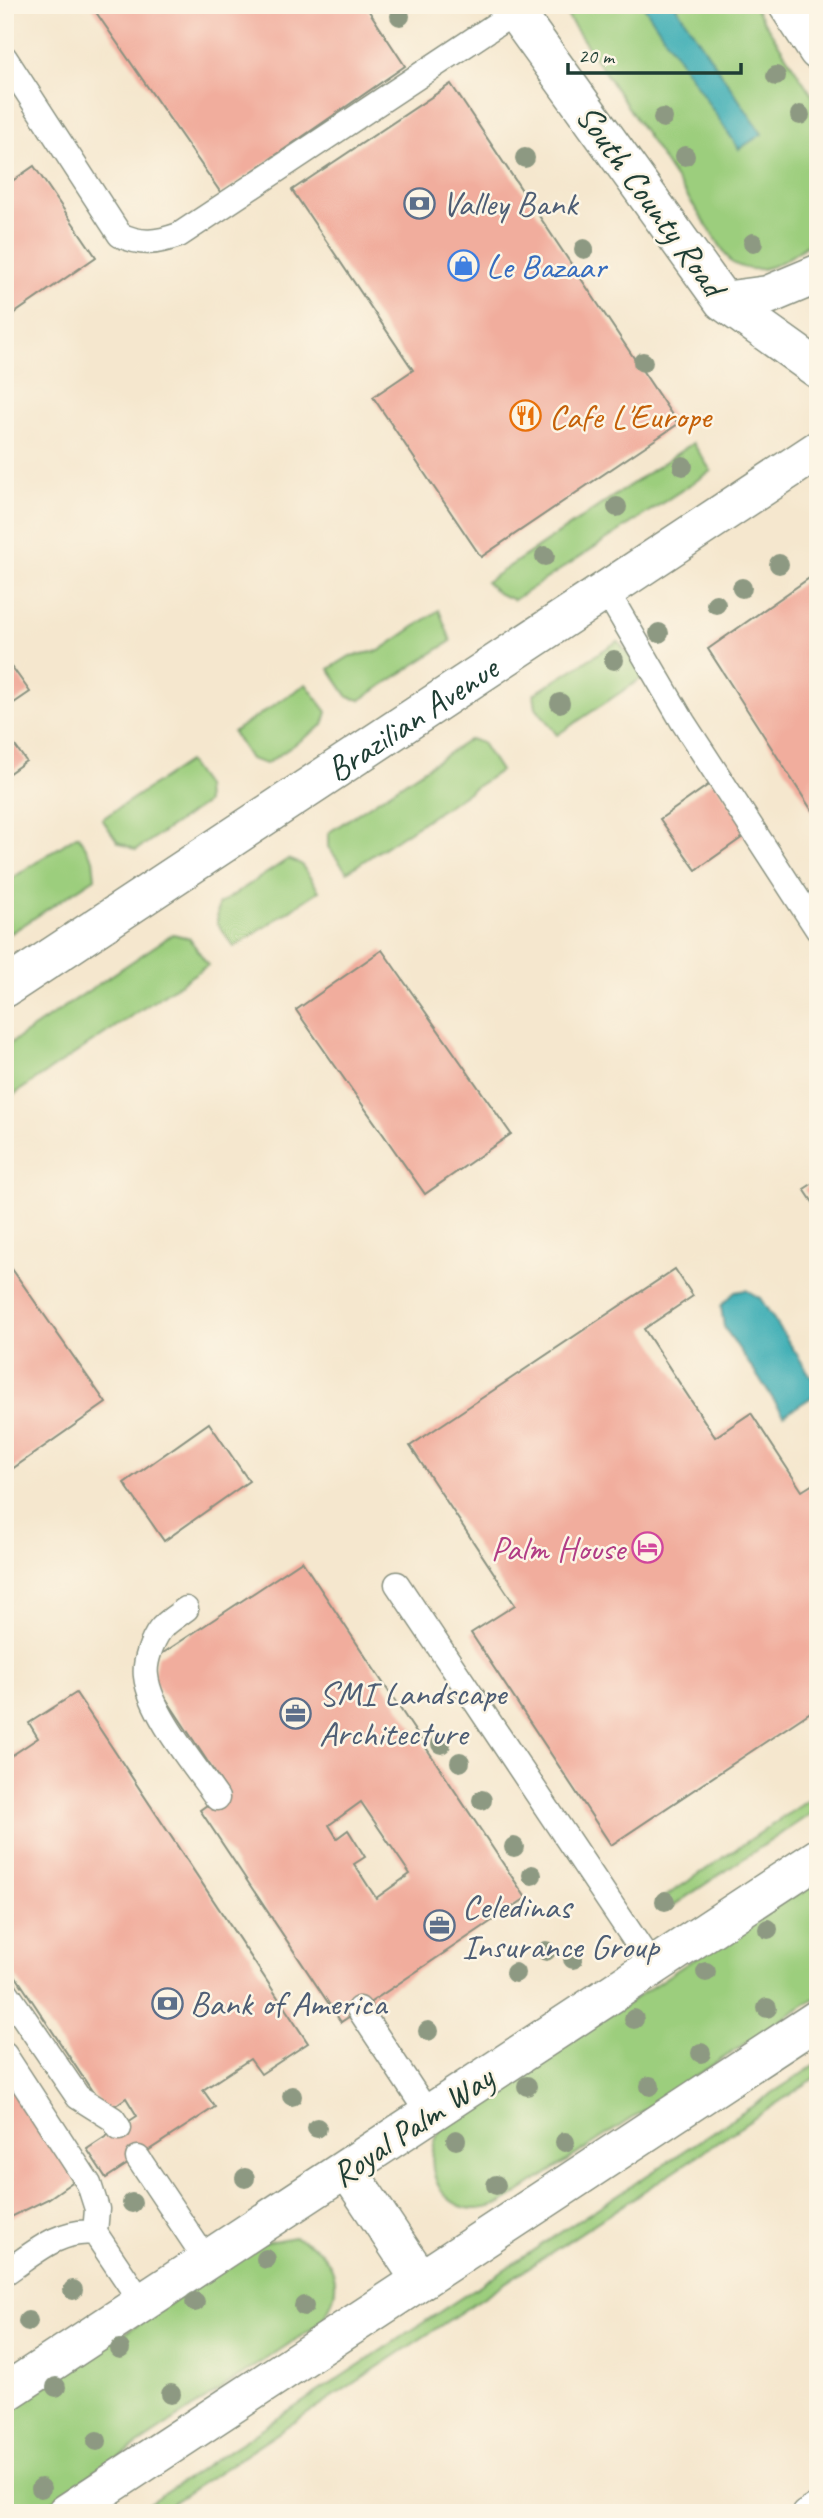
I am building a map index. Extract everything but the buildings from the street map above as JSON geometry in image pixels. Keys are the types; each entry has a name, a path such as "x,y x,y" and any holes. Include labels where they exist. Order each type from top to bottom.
{"street":[{"path":"788,5 818,51"},
{"name":"South County Road","path":"513,8 723,301 818,369"},
{"path":"723,301 768,296 818,274"},
{"name":"Brazilian Avenue","path":"5,988 818,450"},
{"name":"Royal Palm Way","path":"5,2393 818,1858"},
{"path":"67,2513 818,2019"},
{"path":"347,2169 420,2279"}],"lane":[{"path":"5,58 120,235 138,244 159,242 179,235 513,8"},
{"path":"606,590 683,722 818,929"},
{"path":"397,1584 653,1967"},
{"path":"186,1609 161,1629 149,1652 145,1674 150,1693 164,1719 217,1798"},
{"path":"5,1990 78,2097 113,2119 119,2129"},
{"path":"359,2009 429,2115"},
{"path":"5,2055 89,2184 97,2209 95,2232 142,2303"},
{"path":"138,2158 207,2261"},
{"path":"5,2273 58,2237 77,2230 95,2232"},
{"path":"804,2513 818,2504"}],"green space":[{"path":"560,5 753,5 818,104 818,237 787,259 766,268 743,267 731,262"},
{"path":"693,443 711,471 514,600 499,594 486,582"},
{"path":"439,610 451,641 360,700 348,697 329,669 350,656 379,651"},
{"path":"618,641 645,676 557,735 536,707 534,694"},
{"path":"306,684 327,712 323,725 266,764 250,759 233,732"},
{"path":"470,739 482,743 500,771 347,872 328,847 328,833"},
{"path":"188,762 205,786 206,803 136,850 118,842 102,819"},
{"path":"78,835 93,859 95,878 11,933 5,930 5,883"},
{"path":"288,859 301,864 319,891 234,947 217,923 218,905"},
{"path":"173,934 189,938 208,965 10,1097 5,1090 5,1047"},
{"path":"818,1794 818,1809 668,1909 656,1903"},
{"path":"818,1876 818,1996 501,2204 473,2209 459,2206 448,2199 440,2189 432,2165 436,2139 442,2127"},
{"path":"818,2063 818,2076 157,2513 134,2513"},
{"path":"294,2237 309,2243 320,2252 334,2273 333,2298 319,2324 34,2513 5,2513 5,2412 262,2243"}],"water":[{"path":"643,5 675,5 762,134 739,149"},
{"path":"746,1290 760,1298 818,1387 818,1393 784,1415 724,1327 721,1306 735,1292"}],"place":[{"name":"Valley Bank","path":"419,203"},
{"name":"Le Bazaar","path":"463,266"},
{"name":"Cafe L'Europe","path":"526,416"},
{"name":"Palm House","path":"648,1548"},
{"name":"SMI Landscape Architecture","path":"296,1713"},
{"name":"Celedinas Insurance Group","path":"439,1926"},
{"name":"Bank of America","path":"167,2003"}]}
